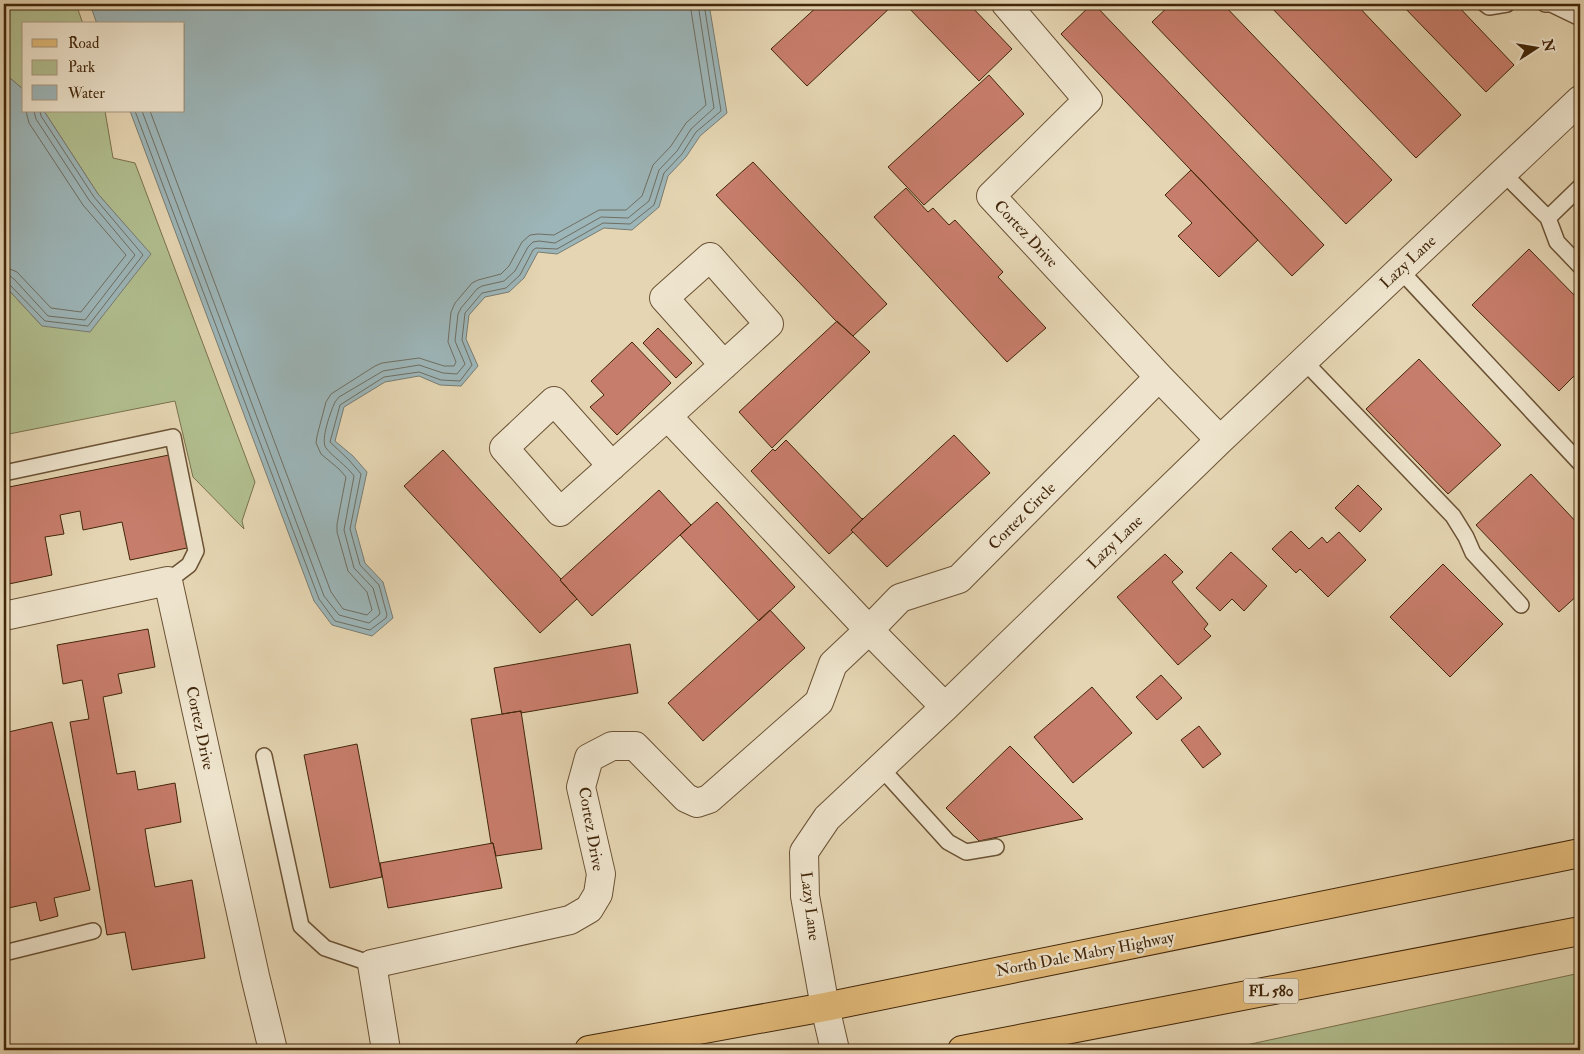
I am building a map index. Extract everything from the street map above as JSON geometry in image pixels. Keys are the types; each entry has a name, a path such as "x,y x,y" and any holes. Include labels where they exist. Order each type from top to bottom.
{"main road":[{"name":"North Dale Mabry Highway","path":"588,1050 826,1007 1580,854"},
{"name":"FL 580","path":"962,1050 1580,931"}],"street":[{"name":"Cortez Drive","path":"1006,4 1088,100 991,196 1220,440"},
{"name":"Lazy Lane","path":"835,1050 806,896 804,852 827,818 945,707 1220,440 1580,100"},
{"path":"612,466 724,365"},
{"name":"Cortez Circle","path":"869,630 900,598 959,579 1159,377"},
{"path":"668,416 869,630 945,707"},
{"name":"Cortez Drive","path":"168,581 273,1050"},
{"path":"4,616 168,581"},
{"name":"Cortez Drive","path":"372,964 570,920 588,909 598,894 600,874 581,787 589,758 612,746 635,746 686,798 697,803 709,799 819,702 833,664 869,630"},
{"path":"372,964 386,1050"}],"lane":[{"path":"1485,4 1489,7 1507,4"},
{"path":"1545,4 1551,4 1580,18"},
{"path":"1503,172 1548,218 1557,242 1580,266"},
{"path":"1548,218 1580,187"},
{"path":"1400,270 1580,464"},
{"path":"1304,361 1453,516 1466,537 1472,552 1521,605"},
{"path":"4,473 173,437 196,551 189,565 168,581"},
{"path":"264,756 300,926 325,948 372,964"},
{"path":"881,768 948,842 966,852 996,847"},
{"path":"4,954 93,931"}],"green space":[{"path":"4,4 76,4 82,22 22,22 22,88 4,73"},
{"path":"45,112 105,112 113,158 135,163 255,482 242,521 244,529 193,477 175,401 4,435 4,285 42,326 150,254 98,194"},
{"path":"1580,973 1580,1050 1223,1050"}],"water":[{"path":"90,4 709,4 727,113 700,136 686,157 668,176 659,207 632,230 604,228 557,254 538,252 524,278 509,292 485,297 469,315 466,339 478,366 461,386 440,385 419,376 385,382 344,407 335,441 353,456 367,472 355,527 365,563 383,582 393,618 372,636 332,625 314,601 130,112 185,112 185,22 96,22"},
{"path":"4,73 22,88 22,112 45,112 98,194 151,254 90,332 42,326 4,285"}],"building":[{"path":"820,4 894,4 807,86 771,49"},
{"path":"905,4 969,4 1012,49 979,81"},
{"path":"1092,4 1324,245 1292,276 1061,34"},
{"path":"1171,4 1223,4 1392,180 1346,224 1152,22"},
{"path":"1268,4 1356,4 1461,115 1416,158"},
{"path":"1401,4 1456,4 1514,65 1486,92"},
{"path":"989,75 1024,114 924,205 888,167"},
{"path":"753,162 887,304 853,336 836,321 716,195"},
{"path":"1191,170 1258,240 1219,277 1178,236 1192,223 1165,195"},
{"path":"906,188 928,212 933,208 949,225 955,220 1003,272 998,277 1046,328 1007,362 874,217"},
{"path":"1529,249 1580,301 1580,370 1559,391 1472,305"},
{"path":"837,321 870,352 772,448 739,412"},
{"path":"658,328 692,363 676,378 643,343"},
{"path":"632,342 671,383 617,435 590,407 604,395 591,381"},
{"path":"1419,359 1501,445 1448,494 1366,409"},
{"path":"954,435 990,473 887,567 851,530"},
{"path":"786,440 863,518 863,519 851,530 853,532 829,554 751,471 773,449 775,451"},
{"path":"443,450 577,599 540,633 404,486"},
{"path":"169,455 187,548 130,560 122,522 83,530 80,511 60,515 64,534 45,537 52,575 4,585 4,488"},
{"path":"1531,474 1580,526 1580,593 1559,612 1476,525"},
{"path":"1358,485 1382,509 1360,532 1335,508"},
{"path":"659,490 691,525 592,616 560,580"},
{"path":"717,502 795,587 759,621 680,535"},
{"path":"1291,531 1309,549 1322,537 1327,543 1339,532 1366,560 1328,597 1300,569 1296,573 1272,549"},
{"path":"1231,552 1267,586 1244,611 1232,599 1220,611 1196,588"},
{"path":"1165,554 1183,572 1172,582 1208,624 1204,629 1211,636 1178,665 1117,597"},
{"path":"1443,564 1503,624 1450,677 1390,617"},
{"path":"770,610 805,648 703,741 668,703"},
{"path":"148,629 155,667 118,674 122,693 103,697 117,774 135,771 138,790 175,783 181,822 145,829 148,848 155,887 192,880 205,958 132,970 125,932 107,935 70,722 89,719 82,680 63,684 57,645"},
{"path":"630,644 638,693 521,713 521,711 502,714 494,668"},
{"path":"1161,675 1182,698 1157,720 1136,697"},
{"path":"1092,687 1132,733 1073,783 1034,737"},
{"path":"521,711 542,849 496,856 493,843 491,843 471,719"},
{"path":"52,722 90,890 54,898 58,916 40,921 36,902 4,909 4,733"},
{"path":"1199,726 1221,754 1203,768 1181,740"},
{"path":"357,744 382,877 330,888 304,755"},
{"path":"1010,746 1083,819 979,841 946,808"},
{"path":"493,843 502,888 388,908 380,863"}]}
